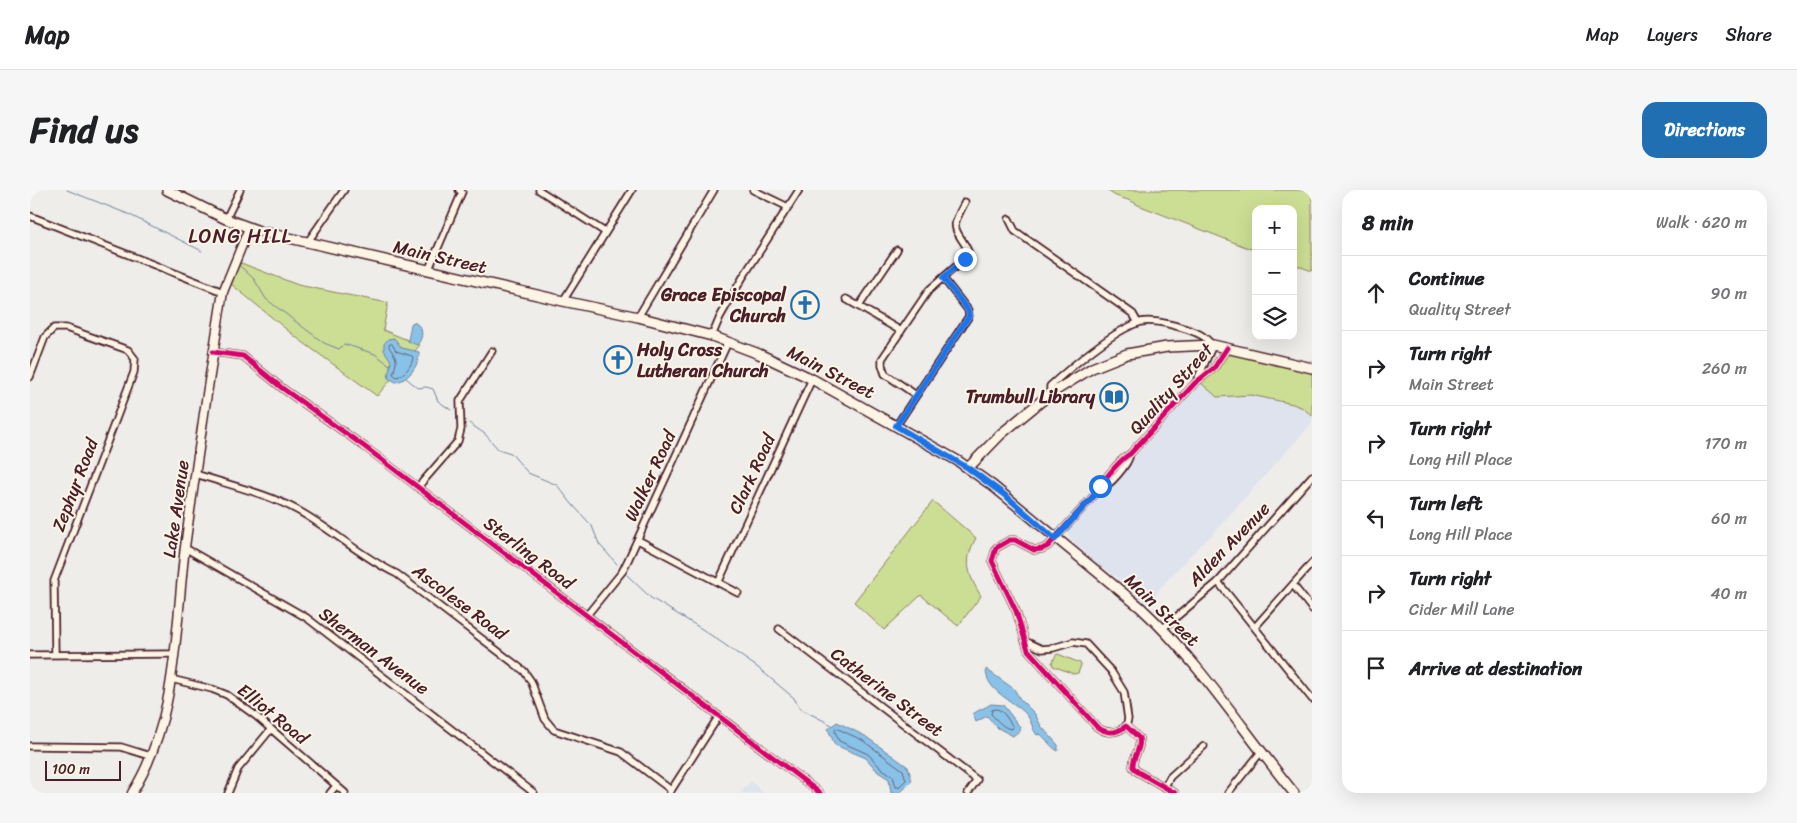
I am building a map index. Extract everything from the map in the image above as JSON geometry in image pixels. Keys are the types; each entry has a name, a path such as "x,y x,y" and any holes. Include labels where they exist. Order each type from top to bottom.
{"main road":[{"name":"Main Street","path":"167,190 226,220 249,228 428,271 638,316 712,336 812,379 968,468 999,491 1055,539 1134,602 1188,658 1294,793"},
{"path":"968,468 1001,434 1050,394 1092,368 1127,354 1167,347 1213,345 1312,368"}],"street":[{"path":"226,220 240,190"},
{"path":"307,243 344,190"},
{"path":"539,190 605,232"},
{"path":"563,301 632,190"},
{"path":"638,316 714,190"},
{"path":"753,190 788,207"},
{"path":"712,336 730,300 800,190"},
{"path":"428,271 461,191"},
{"path":"916,395 885,374 882,358 929,290 969,255 968,248 956,230 955,225 965,202"},
{"path":"30,216 223,292"},
{"path":"1009,219 1015,231 1134,314 1138,323"},
{"name":"Lake Avenue","path":"132,793 150,756 165,713 172,679 185,548 223,292 249,228"},
{"path":"859,306 897,250"},
{"path":"896,426 969,316 968,310 943,278"},
{"path":"846,299 901,331"},
{"path":"1050,394 1050,386 1100,345 1138,323 1152,322 1180,327 1201,335 1213,345"},
{"name":"Zephyr Road","path":"30,377 45,338 54,328 66,328 128,350 135,359 134,372 54,581 54,654"},
{"name":"Walker Road","path":"587,615 622,572 728,342"},
{"name":"Quality Street","path":"1195,383 1213,345"},
{"name":"Quality Street","path":"1055,539 1100,489 1102,482 1117,471 1126,456 1130,454 1195,383 1214,368 1227,348"},
{"path":"418,487 458,441 461,429 460,401 492,351"},
{"name":"Sterling Road","path":"213,352 243,356 282,388 365,446 820,793"},
{"name":"Clark Road","path":"719,581 812,379"},
{"name":"Ascolese Road","path":"196,474 288,505 380,566 397,574 524,671 531,681 545,719 554,730 621,752 670,792"},
{"name":"Alden Avenue","path":"1162,629 1218,582 1312,476"},
{"path":"1025,641 1042,649 1074,642 1086,644 1111,670 1124,692 1128,719 1126,726 1121,730 1109,733 1097,727 1028,650 1025,641 1016,612 994,565 992,556 1000,544 1015,540 1034,550 1038,550 1048,546 1055,539"},
{"path":"638,540 719,581 738,593"},
{"name":"Sherman Avenue","path":"185,548 307,618 534,793"},
{"path":"1255,627 1312,563"},
{"path":"1218,582 1312,700"},
{"path":"1293,585 1312,609"},
{"name":"Catherine Street","path":"779,629 977,780 968,793"},
{"path":"30,655 174,654"},
{"name":"Elliot Road","path":"172,679 212,689 227,695 256,716 345,793"},
{"path":"670,792 719,716"},
{"path":"1126,726 1140,741 1133,767 1138,772 1175,793"},
{"path":"228,793 238,769 271,729"},
{"path":"30,746 121,747 150,756"},
{"path":"1164,786 1170,777 1204,746"},
{"path":"1228,793 1261,752"},
{"path":"330,793 336,786"}],"shaded area":[{"path":"1201,383 1217,397 1251,395 1293,404 1303,408 1312,416 1312,423 1208,539 1200,545 1161,587 1147,608 1121,580 1094,562 1071,540 1068,534 1069,530"},
{"path":"751,781 763,793 740,793"}],"green space":[{"path":"1107,190 1312,190 1312,271 1297,265 1297,205 1252,205 1252,249 1115,195"},
{"path":"241,263 298,285 388,303 383,330 420,345 377,396 297,338 231,284 233,274"},
{"path":"1231,354 1312,373 1312,416 1303,408 1293,404 1251,395 1217,397 1201,383"},
{"path":"933,501 976,538 968,561 970,574 981,596 958,626 921,595 884,630 854,602"},
{"path":"1058,654 1080,663 1078,673 1074,674 1053,666 1052,663"}],"water":[{"path":"413,322 419,326 422,332 421,339 417,345 408,341"},
{"path":"394,338 402,348 419,352 418,361 413,371 401,381 396,382 388,378 391,361 384,350 384,344 388,339"},
{"path":"986,669 1014,689 1020,699 1035,714 1041,726 1058,745 1058,751 1040,734 1037,735 1026,714 990,684"},
{"path":"991,704 1003,705 1020,727 1020,730 1013,736 998,728 987,716 976,722 973,714"},
{"path":"837,722 865,736 908,767 912,781 900,793 891,793 889,779 878,772 866,758 835,745 828,729"}],"waterway":[{"path":"67,190 128,214 202,251"},
{"path":"240,266 254,279 266,299 324,343 339,349 344,344 375,354 391,366"},
{"path":"406,378 418,388 426,387 433,389 438,401 451,410"},
{"path":"469,423 485,434 498,449 511,453 528,473 557,485 592,526 599,544 617,564"},
{"path":"627,575 651,598 702,629 757,667 794,698 799,708 832,725"}],"cycle path":[{"path":"1175,793 1138,772 1133,767 1140,742 1139,738 1126,726 1119,731 1112,732 1104,731 1097,727 1028,650 1016,611 992,561 996,548 1010,540 1015,540 1034,550 1048,546 1100,489 1104,480 1118,464 1130,454 1195,383 1214,368 1227,348"},
{"path":"213,352 243,356 282,388 365,447 820,793"}],"place":[{"name":"Grace Episcopal Church","path":"805,305"},
{"name":"Holy Cross Lutheran Church","path":"618,360"},
{"name":"Trumbull Library","path":"1114,397"}],"district":[{"name":"LONG HILL","path":"240,236"}],"route":[{"path":"965,259 943,278 968,310 969,316 896,426 968,468 1006,496 1055,539 1100,489 1100,486"}]}
